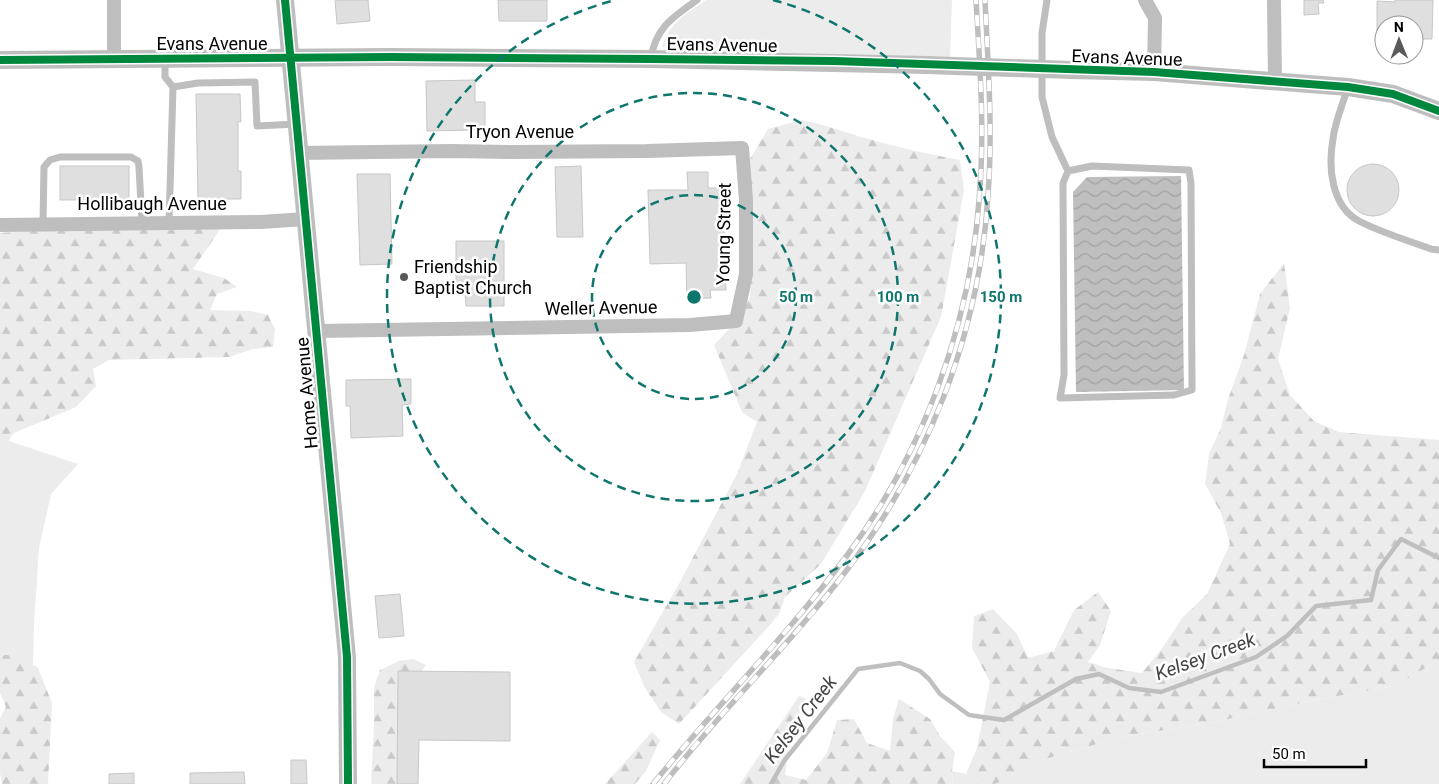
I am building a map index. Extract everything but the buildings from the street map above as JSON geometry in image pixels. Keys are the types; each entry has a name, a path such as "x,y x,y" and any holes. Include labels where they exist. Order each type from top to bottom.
{"street":[{"path":"114,0 114,58"},
{"name":"Home Avenue","path":"284,0 347,657 348,784"},
{"name":"Evans Avenue","path":"1145,0 1156,18 1154,72"},
{"path":"1274,0 1275,82"},
{"name":"Evans Avenue","path":"0,60 114,58 651,58 1154,72 1348,86 1393,94 1439,111"},
{"name":"Tryon Avenue","path":"298,153 451,150 515,152 647,151 742,148"},
{"name":"Young Street","path":"736,322 746,274 746,200 742,148"},
{"name":"Hollibaugh Avenue","path":"0,225 261,222 305,219"},
{"name":"Weller Avenue","path":"317,331 690,325 736,322"}],"lane":[{"name":"Evans Avenue","path":"651,58 653,46 660,30 697,0"},
{"path":"1047,0 1042,33 1042,97 1052,137 1068,171 1063,182 1064,376 1060,398 1174,395 1192,390 1191,184 1189,170 1092,166 1068,171"},
{"path":"164,59 165,77 173,87 170,223"},
{"path":"173,87 198,83 255,82 256,126 296,124"},
{"path":"1348,86 1333,137 1330,160 1334,188 1342,208 1358,220 1431,250 1439,250"},
{"path":"43,224 44,166 50,160 60,157 131,157 138,161 142,223"}],"green space":[{"path":"706,0 952,0 950,59 662,47 665,38 674,25 685,14"},
{"path":"801,120 914,151 960,160 964,190 941,317 865,491 821,564 785,597 779,614 769,626 679,724 661,712 645,688 634,662 680,582 737,474 757,422 742,412 714,345 736,322 750,297 753,237 746,166 768,129"},
{"path":"66,228 221,228 193,269 224,278 237,287 217,294 210,310 251,311 268,315 275,329 273,347 253,349 229,357 109,360 93,369 96,386 76,407 14,433 0,452 0,233"},
{"path":"1284,263 1290,308 1278,359 1290,395 1314,421 1339,432 1439,440 1439,660 1395,686 1320,699 1214,722 1121,737 1042,760 995,784 985,784 966,774 977,748 990,682 972,648 974,616 993,609 1017,634 1028,658 1054,651 1074,610 1098,592 1111,611 1100,645 1088,662 1108,668 1142,673 1163,647 1182,618 1207,594 1230,544 1221,513 1205,484 1209,454 1221,428 1228,399 1244,355 1260,294"},
{"path":"0,438 78,464 51,494 39,548 33,665 21,657 0,656"},
{"path":"0,655 18,655 38,668 52,703 48,784 2,784 0,773 0,718 6,707 0,693"},
{"path":"413,659 426,665 412,684 399,784 371,784 374,687 380,670 399,661"},
{"path":"1439,660 1439,784 995,784 1042,760 1121,737 1214,722 1320,699 1395,686"},
{"path":"799,696 806,699 789,746 785,775 806,780 827,753 837,720 854,719 867,743 890,751 893,719 899,699 930,719 940,736 955,752 952,771 953,784 740,784"},
{"path":"652,732 660,740 646,771 635,784 605,784"},
{"path":"952,771 966,774 985,784 953,784"}],"water":[{"path":"1181,176 1184,390 1076,392 1073,192 1087,177"}],"waterway":[{"name":"Kelsey Creek","path":"771,784 784,761 858,669 900,663 920,671 929,679 940,694 969,715 1004,720 1076,679 1099,674 1129,688 1161,692 1256,657 1287,636 1316,606 1371,600 1378,570 1401,539 1439,558"}],"railway":[{"path":"653,784 777,642 848,554 875,515 899,473 920,430 938,386 953,340 965,294 974,247 982,150 976,0"},
{"path":"664,784 685,757 822,602 843,575 873,533 900,489 924,443 944,396 961,347 974,297 983,246 990,146 985,0"}],"cycle path":[{"path":"285,0 347,657 348,784"},
{"path":"0,60 391,57 651,59 834,61 1154,72 1348,87 1393,94 1439,111"}],"place":[{"name":"Friendship Baptist Church","path":"404,277"}]}
